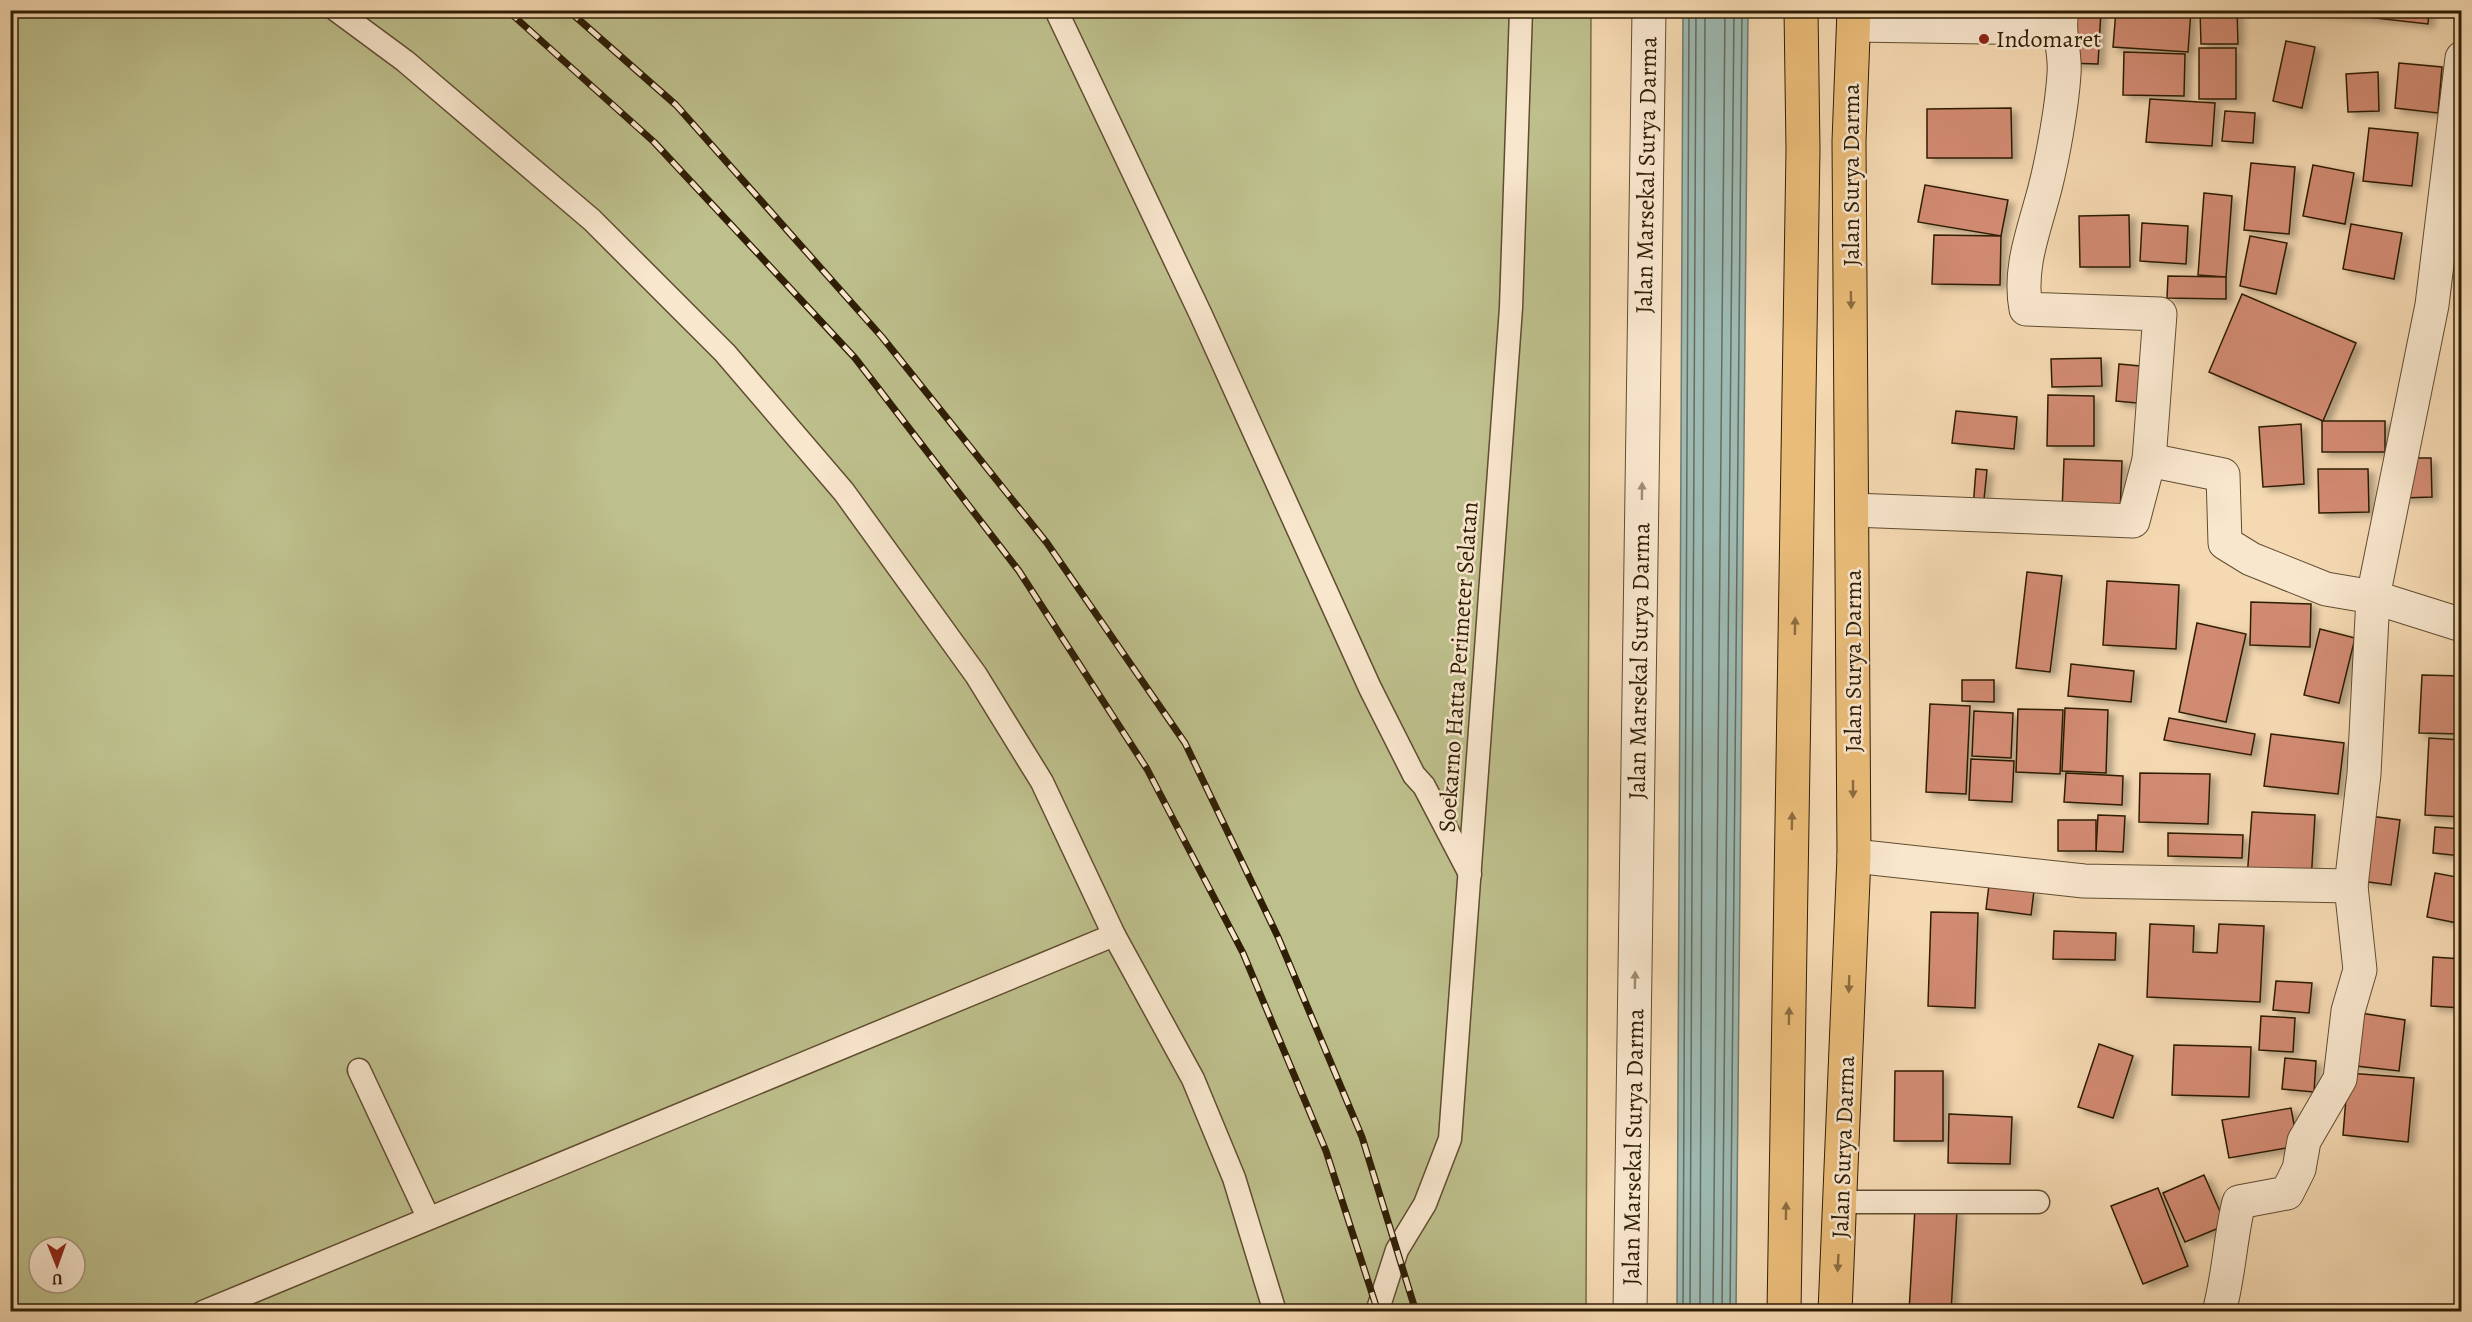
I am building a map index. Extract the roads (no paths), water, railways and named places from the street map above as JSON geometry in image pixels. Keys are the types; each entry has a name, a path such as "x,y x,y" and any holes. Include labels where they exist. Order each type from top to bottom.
{"main road":[{"name":"Jalan Surya Darma","path":"1784,1311 1803,150 1801,10"},
{"name":"Jalan Surya Darma","path":"1835,1311 1854,856 1849,141 1854,18"}],"street":[{"name":"Jalan Marsekal Surya Darma","path":"1630,1311 1648,10"},
{"path":"1853,510 2133,521 2148,460 2160,314 2026,309 2023,293 2027,247 2045,186 2064,73 2060,19 1854,18"},
{"path":"2219,1311 2225,1291 2231,1234 2239,1202 2287,1193 2299,1169 2304,1141 2340,1079 2348,1011 2360,970 2351,886 2364,774 2373,597 2432,305 2462,58"},
{"path":"2148,460 2223,475 2225,543 2251,559 2326,589 2373,597 2462,625"},
{"path":"1854,856 2084,881 2351,886"}],"lane":[{"path":"336,10 405,61 592,220 725,354 844,492 976,675 1036,772 1114,935 1192,1079 1234,1178 1275,1311"},
{"path":"1056,10 1201,315 1375,699 1414,775 1424,786 1470,874"},
{"name":"Soekarno Hatta Perimeter Selatan","path":"1377,1311 1397,1250 1425,1203 1450,1139 1512,308 1521,10"},
{"path":"203,1311 1114,935"},
{"path":"359,1070 428,1217"},
{"path":"1841,1202 2038,1202"}],"water":[{"path":"1683,11 1748,11 1736,1312 1677,1311"}],"railway":[{"path":"507,10 654,142 855,358 1019,571 1147,769 1243,953 1326,1151 1378,1312"},
{"path":"568,10 676,105 882,337 1047,543 1185,743 1278,937 1362,1137 1416,1312"}],"place":[{"name":"Indomaret","path":"1984,39"}]}
